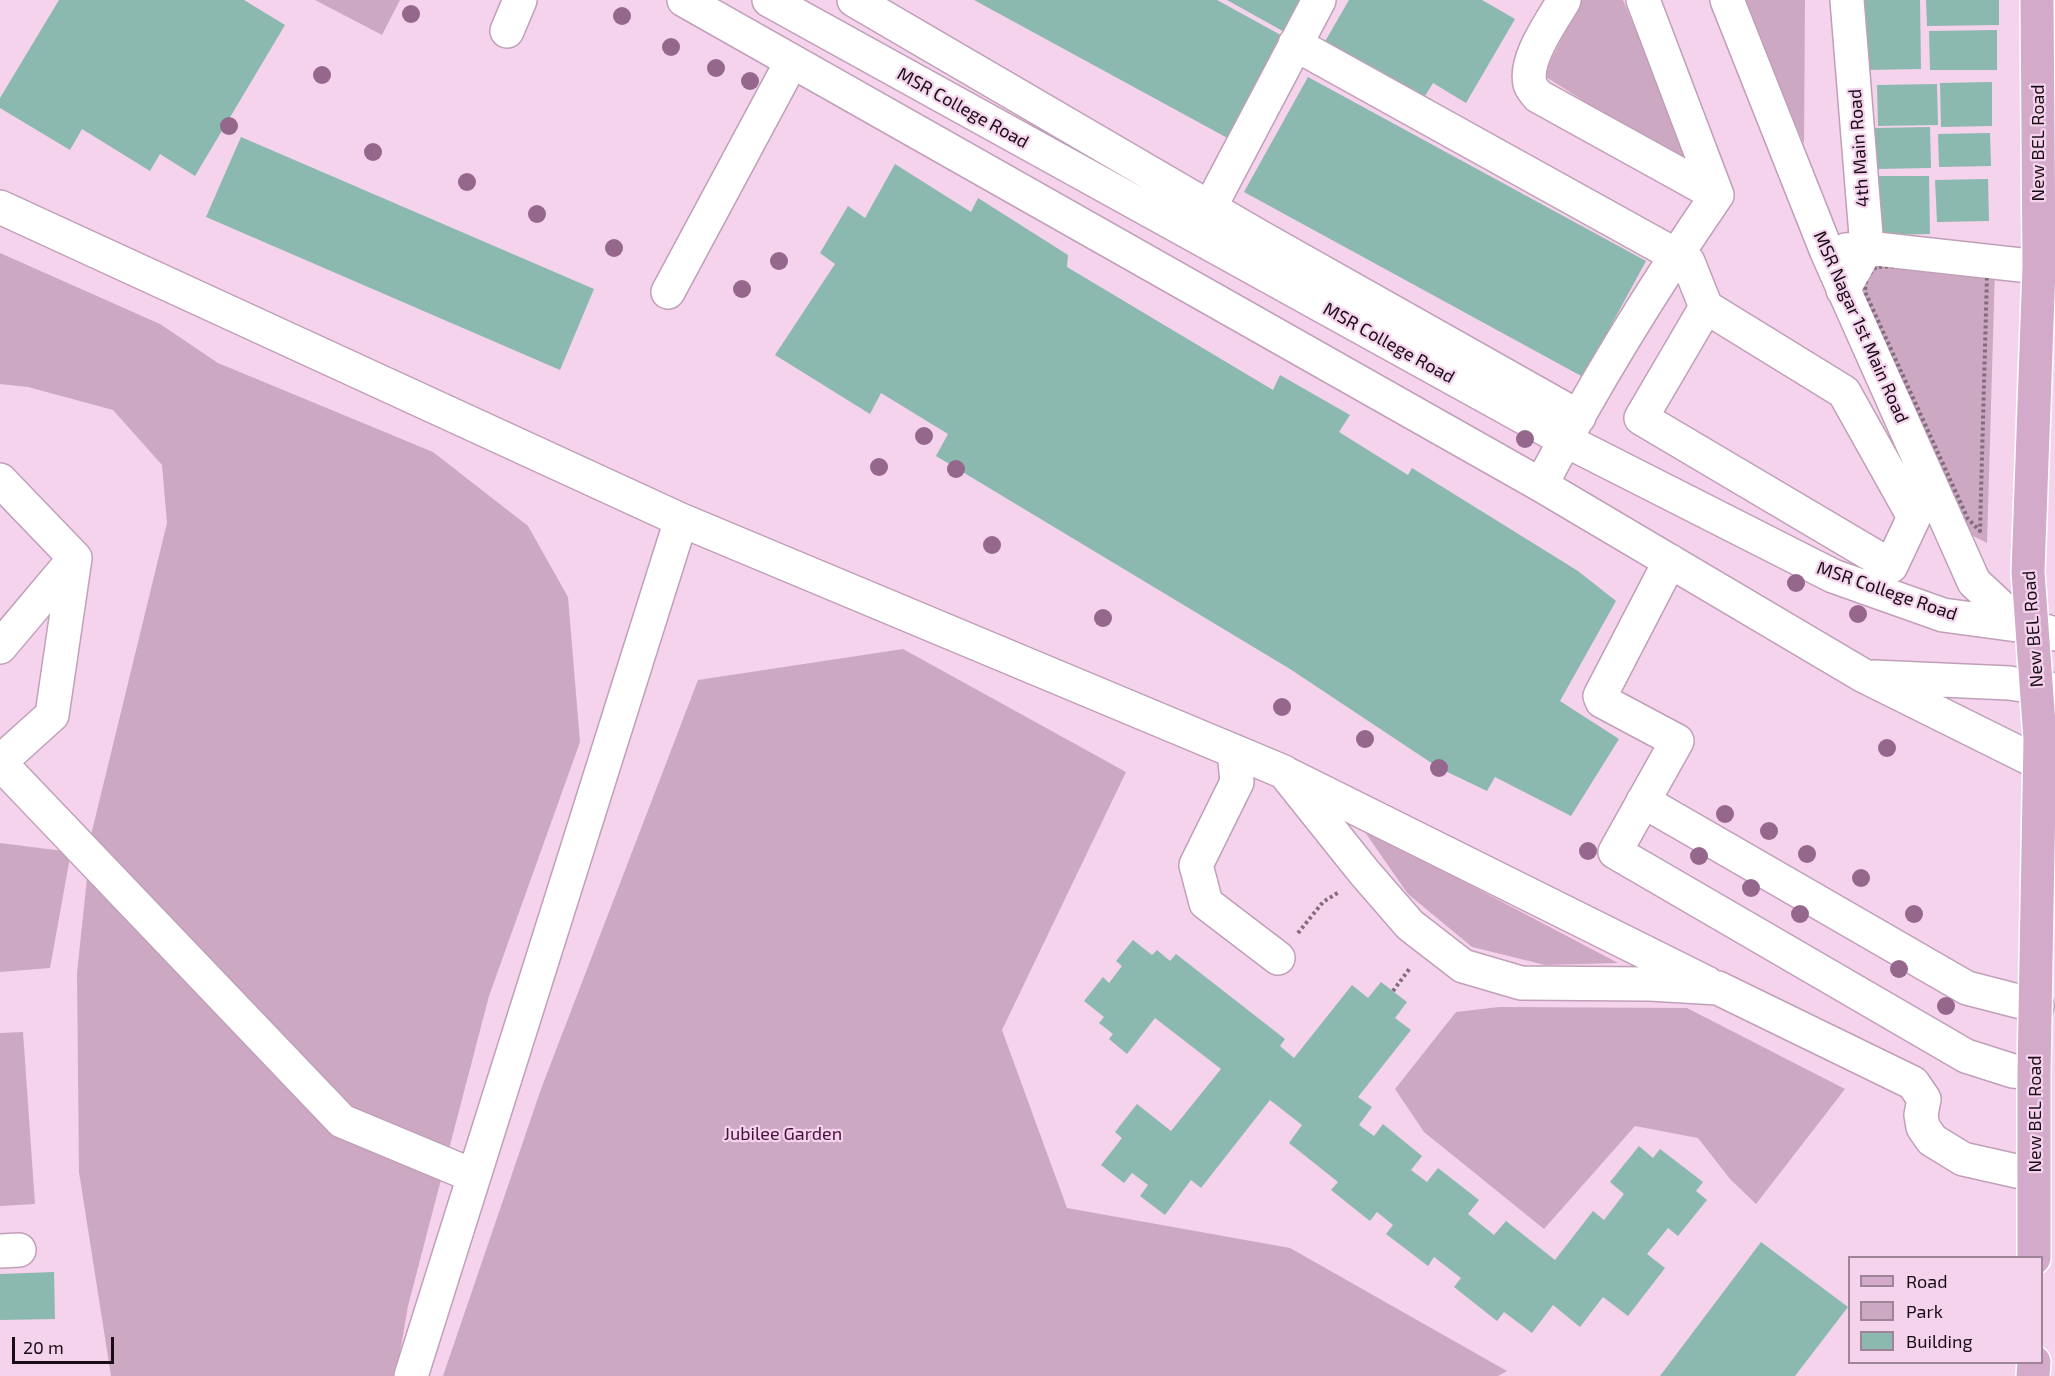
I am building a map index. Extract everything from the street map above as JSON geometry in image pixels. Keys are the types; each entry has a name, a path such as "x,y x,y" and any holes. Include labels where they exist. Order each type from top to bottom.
{"main road":[{"name":"New BEL Road","path":"2034,1256 2034,1073 2037,1006 2039,763 2046,688 2043,631 2028,572 2039,267 2037,0"}],"street":[{"path":"507,30 520,0"},
{"path":"684,0 1541,485 1864,676 2039,763"},
{"name":"MSR College Road","path":"769,0 1572,428 1833,576 1943,615 2043,631"},
{"path":"854,0 1210,207 1572,428"},
{"path":"1210,207 1319,0"},
{"path":"1564,0 1537,48 1529,69 1530,86 1538,96 1717,195"},
{"path":"1643,0 1717,195"},
{"name":"MSR Nagar 1st Main Road","path":"1727,0 1843,290 1974,582 2004,610 2043,631"},
{"name":"4th Main Road","path":"1847,0 1867,248"},
{"path":"1295,44 1688,262 1706,307 1844,392 1914,517 1891,566 1641,418 1706,307"},
{"path":"668,292 792,61"},
{"path":"1541,485 1572,428 1675,256 1717,195"},
{"path":"0,207 681,520 1284,772 1913,1083 1924,1100 1921,1115 1923,1127 1932,1140 1963,1159 2034,1175"},
{"path":"1827,252 1867,248 2039,267"},
{"path":"1843,290 1867,248"},
{"path":"0,480 75,558"},
{"path":"411,1376 681,520"},
{"path":"75,558 52,715 0,763 342,1121 474,1176"},
{"path":"0,647 75,558"},
{"path":"1670,561 1600,696 1602,701 1677,741 1616,852 1966,1056 2013,1071 2034,1073"},
{"path":"1864,676 2009,683 2046,688"},
{"path":"1234,752 1238,782 1196,865 1206,903 1278,958"},
{"path":"1284,772 1364,872 1410,925 1463,966 1521,983 1650,984 1718,988"},
{"path":"1643,801 1967,988 2037,1006"}],"path":[{"path":"1900,266 1987,275 1980,531 1968,519 1864,292 1866,277 1876,267 1900,266"},
{"path":"1278,958 1323,902 1340,891"},
{"path":"1393,991 1407,972"}],"green space":[{"path":"315,0 400,0 382,35"},
{"path":"1582,0 1623,0 1695,172 1543,75"},
{"path":"1742,0 1805,0 1804,144"},
{"path":"0,253 160,324 218,363 433,452 528,526 568,597 580,742 489,996 408,1306 396,1376 111,1376 79,1172 77,973 92,831 167,523 162,465 113,410 28,387 0,384"},
{"path":"1873,260 1995,268 1987,543 1971,535 1857,293"},
{"name":"Jubilee Garden","path":"903,649 1126,772 1002,1030 1067,1208 1290,1248 1507,1371 1498,1376 443,1376 541,1089 698,680"},
{"path":"1362,828 1618,963 1545,965 1472,947 1408,894"},
{"path":"0,843 71,852 50,968 0,972"},
{"path":"1499,1007 1687,1008 1845,1089 1756,1204 1730,1179 1698,1138 1635,1126 1544,1229 1424,1132 1395,1089 1456,1012"},
{"path":"23,1032 35,1204 0,1206 0,1033"}],"building":[{"path":"59,0 244,0 285,25 195,176 160,154 150,171 82,129 70,150 0,108 0,98"},
{"path":"974,0 1217,0 1288,39 1233,141"},
{"path":"1227,0 1307,0 1288,34"},
{"path":"1349,0 1482,0 1515,19 1466,103 1433,83 1422,101 1323,45"},
{"path":"1863,0 1920,0 1921,69 1864,70"},
{"path":"1926,0 1999,0 1999,25 1927,26"},
{"path":"1997,30 1997,70 1930,70 1929,31"},
{"path":"1308,77 1646,261 1583,377 1244,192"},
{"path":"1992,82 1992,126 1941,127 1940,83"},
{"path":"1937,84 1938,125 1878,126 1877,85"},
{"path":"1930,127 1931,168 1874,169 1873,128"},
{"path":"1990,133 1991,166 1939,167 1938,134"},
{"path":"241,137 594,289 560,370 206,217"},
{"path":"895,164 971,212 978,198 1068,255 1067,267 1273,390 1280,375 1350,415 1339,432 1408,475 1412,468 1578,571 1616,601 1560,701 1619,739 1571,816 1495,777 1487,791 1439,768 1290,669 936,456 948,434 881,393 870,414 775,355 835,264 820,253 848,206 865,218"},
{"path":"1876,176 1929,176 1930,234 1878,235"},
{"path":"1988,179 1989,221 1937,222 1935,180"},
{"path":"1133,940 1152,955 1157,950 1170,961 1176,954 1285,1039 1280,1046 1294,1058 1352,985 1368,998 1381,982 1407,1002 1395,1018 1411,1030 1358,1097 1372,1107 1359,1125 1374,1136 1383,1124 1422,1156 1411,1170 1427,1182 1438,1168 1479,1200 1468,1214 1494,1235 1506,1221 1555,1260 1593,1211 1604,1220 1624,1194 1610,1182 1639,1146 1653,1158 1660,1149 1703,1182 1696,1191 1707,1200 1678,1236 1668,1228 1647,1254 1665,1268 1628,1316 1603,1297 1580,1327 1553,1305 1532,1333 1504,1312 1497,1321 1454,1287 1461,1278 1434,1257 1428,1266 1386,1234 1393,1225 1377,1212 1370,1221 1331,1190 1338,1182 1289,1143 1302,1125 1270,1100 1201,1188 1191,1180 1165,1215 1140,1196 1148,1185 1132,1173 1124,1183 1101,1165 1122,1138 1115,1132 1137,1104 1171,1131 1221,1069 1155,1018 1127,1054 1109,1039 1113,1034 1099,1023 1104,1017 1084,1001 1103,977 1109,983 1122,966 1116,961"},
{"path":"1761,1242 1848,1307 1795,1376 1660,1376"},
{"path":"54,1272 55,1319 0,1320 0,1274"}]}
